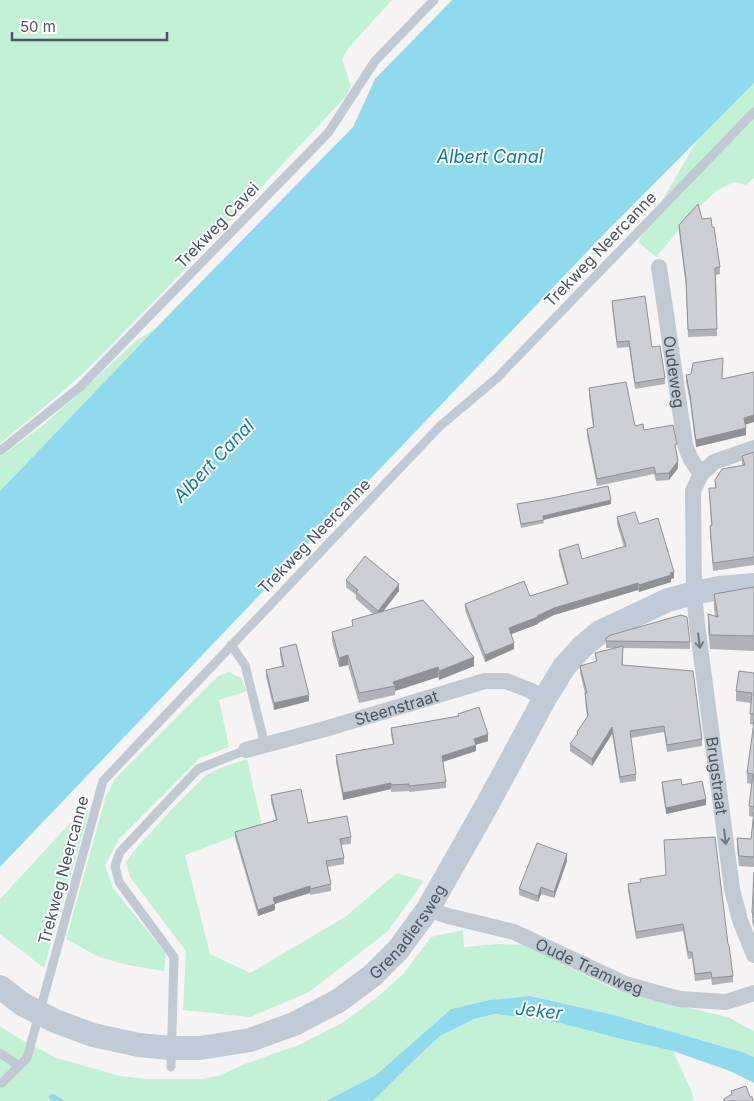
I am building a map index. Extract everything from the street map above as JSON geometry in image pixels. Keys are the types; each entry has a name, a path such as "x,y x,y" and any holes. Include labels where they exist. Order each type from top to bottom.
{"main road":[{"name":"Grenadiersweg","path":"0,987 22,1004 55,1021 93,1035 139,1045 170,1048 200,1048 250,1040 294,1024 338,1001 373,974 398,950 428,909 545,698 564,667 582,647 600,632 661,604 694,593 719,588 754,585"}],"street":[{"name":"Oudeweg","path":"659,267 685,444 690,458 701,474"},
{"path":"694,593 694,491 701,474 714,462 754,448"},
{"name":"Brugstraat","path":"694,593 732,889 740,920 754,955"},
{"name":"Steenstraat","path":"246,750 325,729 485,681 506,681 545,698"},
{"name":"Oude Tramweg","path":"428,909 448,916 514,932 625,984 679,999 726,1002 754,993"}],"lane":[{"name":"Trekweg Cavei","path":"0,451 80,387 328,133 375,61 434,0"},
{"name":"Trekweg Neercanne","path":"19,1066 27,1058 103,781 440,426 497,378 754,112"},
{"path":"231,645 245,665 265,745"},
{"path":"171,1067 174,957 119,882 115,866 120,852 198,769 246,750"},
{"path":"0,1053 19,1066 0,1083"}],"green space":[{"path":"0,0 392,0 349,47 342,59 351,86 346,96 117,339 73,382 0,444"},
{"path":"754,83 754,178 746,185 734,182 716,191 696,210 656,257 638,242 698,139"},
{"path":"156,328 0,491 0,457 42,426 137,340"},
{"path":"229,672 241,678 247,691 219,700 229,747 200,758 119,839 105,865 113,888 166,954 164,971 128,965 99,957 66,939 106,796 115,779 218,676"},
{"path":"247,759 262,826 185,855 210,954 250,973 345,917 397,873 424,881 387,932 309,992 250,1017 183,1010 186,951 130,877 126,862 171,810 206,775"},
{"path":"84,808 89,812 44,968 0,934 0,899"},
{"path":"463,930 464,947 498,944 528,945 614,989 728,1017 754,1031 754,1057 610,1014 530,996 489,1000 451,1009 376,1075 326,1101 0,1101 0,1026 20,1039 57,1058 120,1076 148,1079 202,1079 218,1076 245,1064 299,1045 342,1023 380,995 404,973 431,937"},
{"path":"495,1014 540,1019 673,1051 692,1092 694,1101 371,1101 440,1036 474,1019"}],"water":[{"name":"Albert Canal","path":"452,0 754,0 754,83 605,233 0,867 0,491 353,127 375,79"},
{"name":"Jeker","path":"530,996 610,1014 742,1052 754,1057 754,1083 730,1071 673,1051 540,1019 495,1014 474,1019 440,1036 375,1099 371,1101 326,1101 376,1075 451,1009 489,1000"}],"building":[{"path":"698,204 702,219 711,218 712,227 714,227 720,267 715,268 717,329 688,330 686,280 679,225"},
{"path":"645,296 652,347 660,346 665,378 635,383 629,341 617,342 612,301"},
{"path":"723,358 722,379 754,372 754,415 744,418 746,428 696,440 686,375 691,374 693,363"},
{"path":"626,382 635,426 643,424 644,430 673,425 678,461 669,473 656,474 654,467 597,479 587,429 594,427 589,388"},
{"path":"754,452 754,557 713,563 709,488 716,488 715,480 722,469 745,465 742,456"},
{"path":"608,486 611,500 543,516 544,520 521,524 517,504"},
{"path":"635,512 639,524 658,518 674,572 670,573 671,575 554,608 538,617 509,628 514,643 485,655 465,604 524,581 530,596 568,584 559,550 578,544 582,559 626,546 617,517"},
{"path":"365,556 399,584 378,611 356,592 358,590 346,580"},
{"path":"754,587 754,636 710,635 708,614 718,617 714,594"},
{"path":"423,600 474,657 439,671 438,667 393,682 395,686 359,693 348,655 339,658 332,632 353,626 352,620"},
{"path":"681,615 687,617 690,642 606,641 606,638 611,635"},
{"path":"296,644 309,695 274,703 266,670 284,666 280,648"},
{"path":"623,646 622,665 693,671 702,739 667,745 664,726 630,731 636,774 620,777 612,727 592,759 570,744 588,716 585,693 587,693 580,666 597,661 595,653"},
{"path":"739,671 754,673 754,714 750,714 752,693 736,691"},
{"path":"479,707 488,734 474,739 476,745 442,756 446,782 409,786 409,784 391,785 391,783 343,793 336,755 394,744 391,728 459,716 458,714"},
{"path":"754,722 754,807 749,806 753,774 747,773"},
{"path":"681,779 682,785 702,781 706,799 666,808 662,782"},
{"path":"301,789 308,823 347,816 351,837 340,839 344,858 326,861 331,884 310,889 310,886 273,898 275,904 258,910 235,832 277,820 271,795"},
{"path":"754,812 754,857 739,856 737,838 751,839"},
{"path":"715,837 733,976 712,978 711,972 695,974 692,952 688,952 683,924 636,932 628,884 641,882 640,879 666,875 664,840"},
{"path":"537,843 567,854 554,892 541,887 538,896 519,889"},
{"path":"754,872 754,918 752,912"},
{"path":"746,1086 753,1101 724,1101 724,1099 732,1094 731,1091"}],"waterway":[{"path":"52,1097 60,1101"}]}
